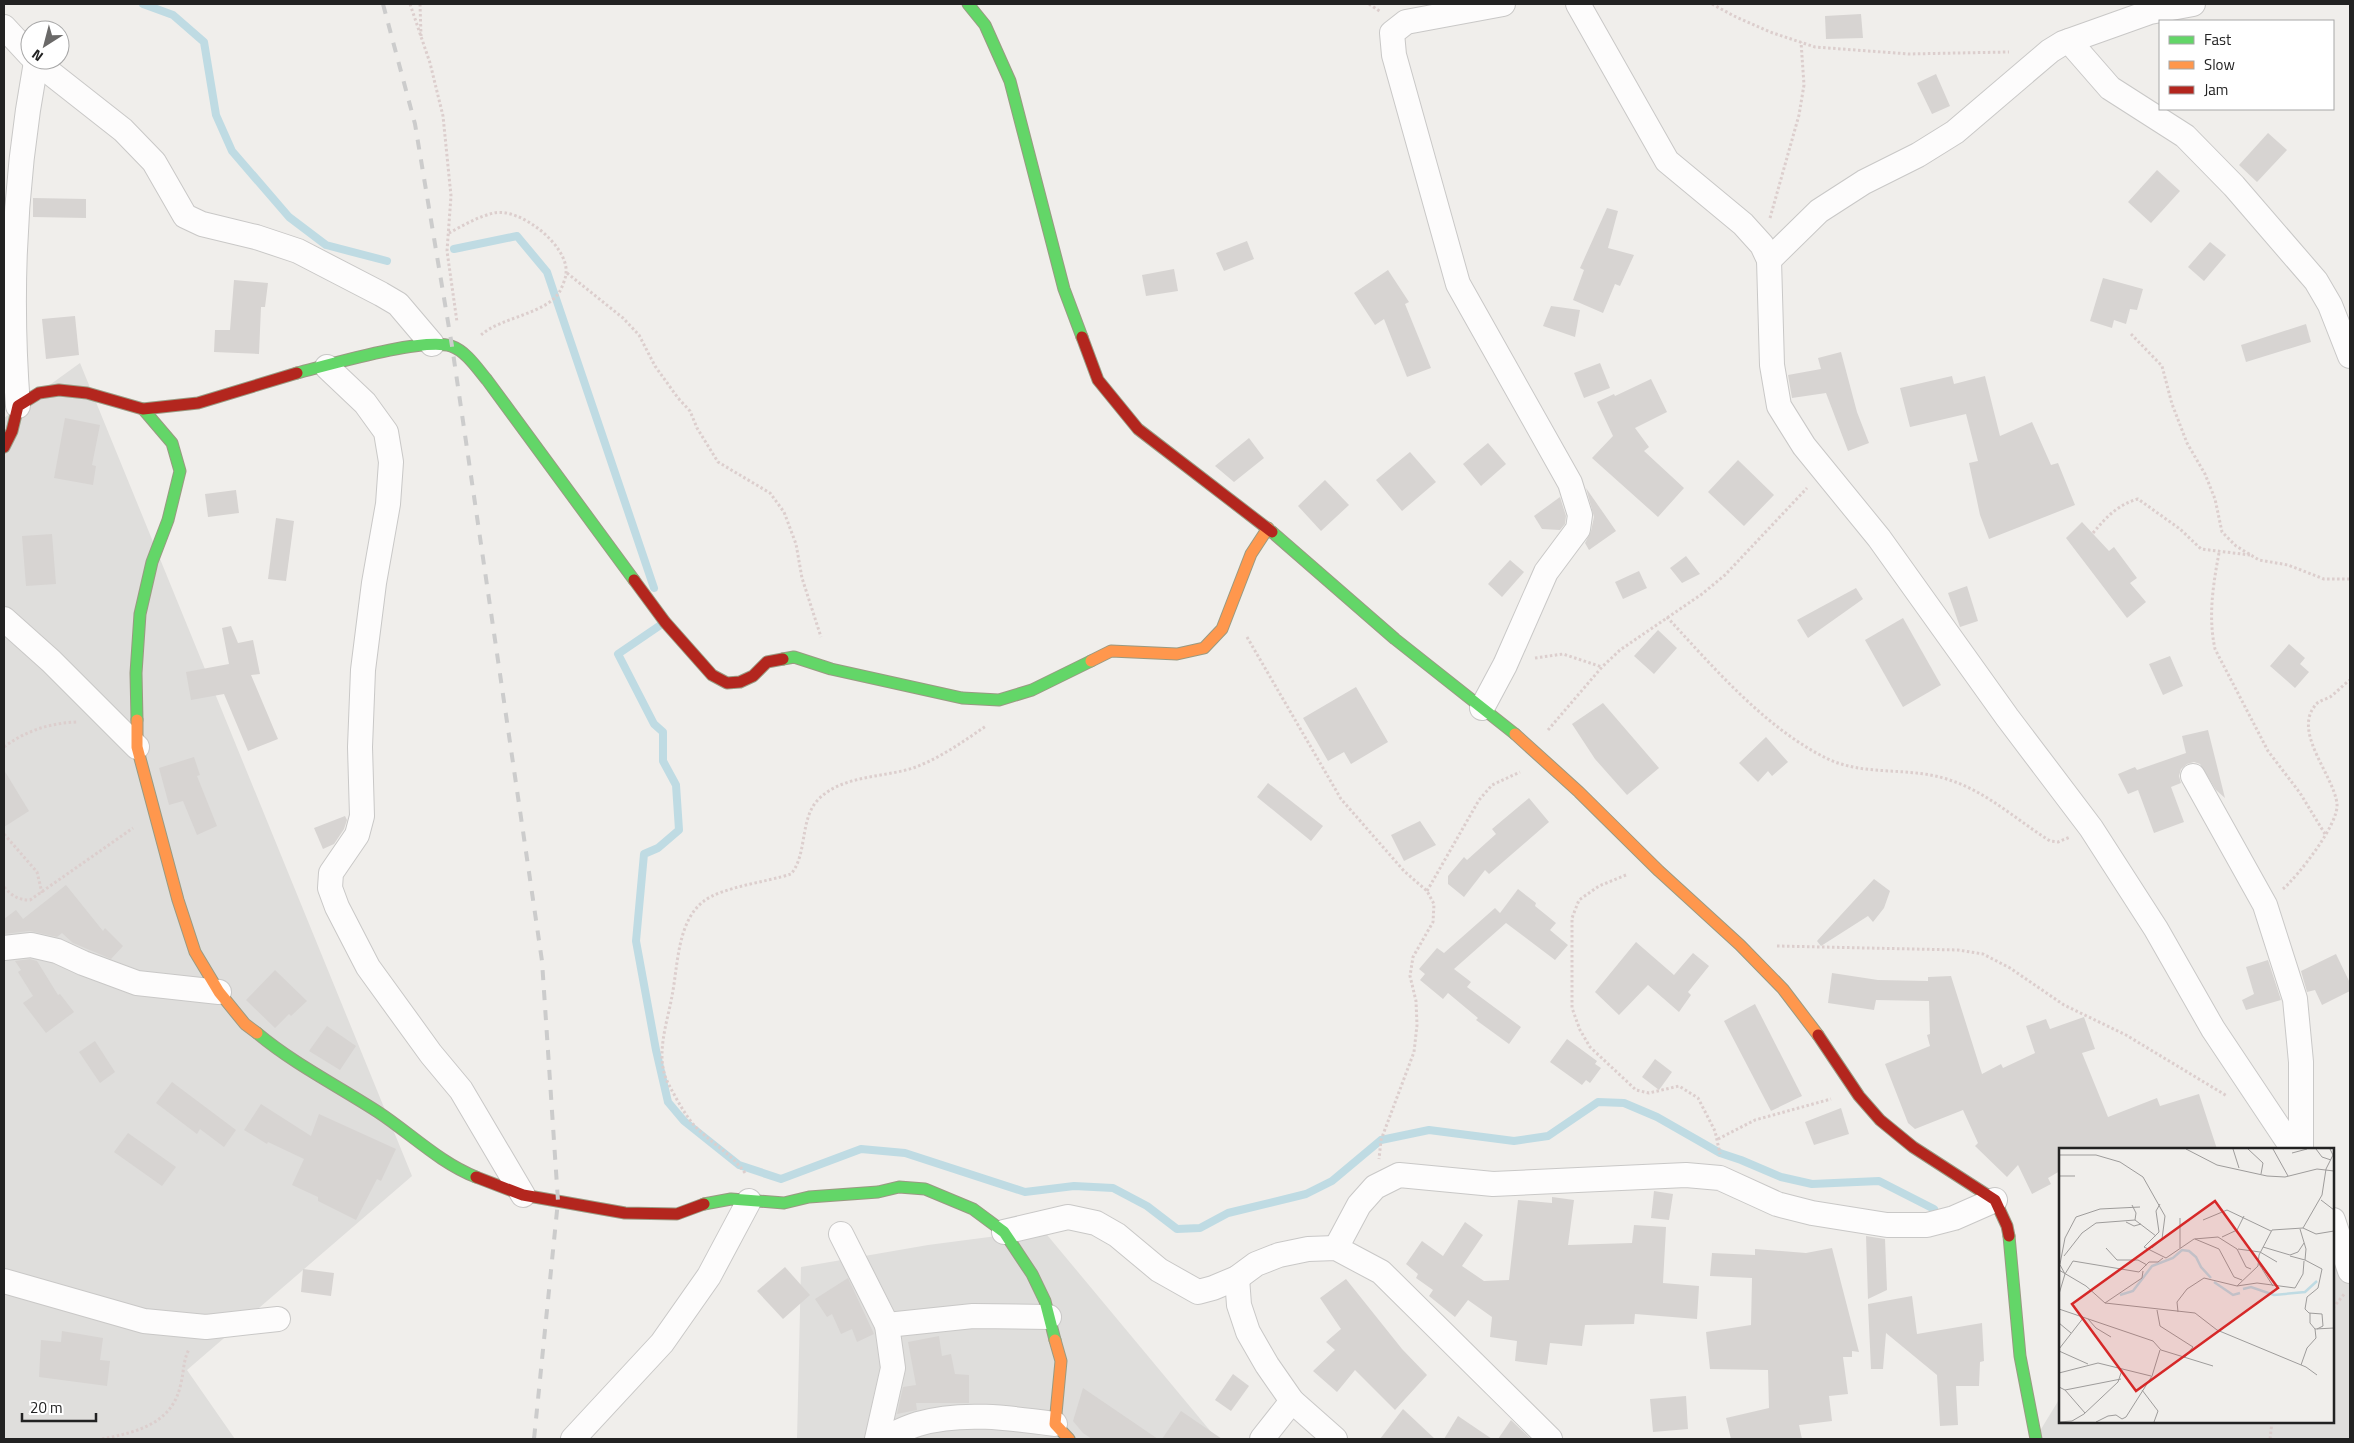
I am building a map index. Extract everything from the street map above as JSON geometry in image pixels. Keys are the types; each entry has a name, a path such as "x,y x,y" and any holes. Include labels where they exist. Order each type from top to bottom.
{"street":[{"path":"968,4 985,26 1010,81 1064,289 1098,380 1138,429 1268,528 1395,639 1482,708 1579,792 1659,871 1740,945 1782,989 1812,1025 1859,1096 1880,1120 1913,1147 1995,1200 2007,1226 2013,1267 2020,1356 2036,1439"},
{"path":"1482,708 1505,665 1535,592 1546,572 1578,528 1580,515 1570,483 1458,284 1394,55 1392,33 1406,22 1503,4"},
{"path":"1578,4 1666,161 1743,224 1765,252 1772,365 1778,406 1823,472 1879,538 2007,718 2091,828 2156,929 2213,1029 2292,1148"},
{"path":"1765,252 1819,210 1864,182 1918,155 1955,132 2050,51 2069,41 2150,12 2193,4"},
{"path":"4,27 20,45"},
{"path":"2069,41 2110,88 2185,136 2234,186 2316,281 2348,340"},
{"path":"4,447 12,431 18,406 15,362 15,222 32,70"},
{"path":"47,70 123,130 154,162 185,216 202,224 256,237 298,251 381,294 398,304 432,344"},
{"path":"18,406 39,393 59,390 87,393 143,409 198,403 297,373 367,356 432,344 452,346 464,354 665,622 712,675 727,683 740,682 753,676 767,662 794,656 831,669 962,698 1000,700 1032,690 1111,651 1177,654 1204,648 1222,629 1231,610 1251,554 1268,528"},
{"path":"327,367 365,403 386,432 390,462 388,504 374,583 364,670 360,747 362,816 357,836 331,873 330,888 337,907 368,967 431,1054 461,1090 491,1137 523,1195"},
{"path":"143,409 172,443 180,471 168,520 152,562 140,614 136,673 137,747 154,813 196,952 219,992 245,1024 276,1048 379,1113 468,1174 523,1195 625,1213 649,1215 677,1214 700,1206 731,1199 784,1203 809,1197 878,1192 899,1187 925,1189 973,1209 995,1223 1004,1232 1039,1287 1049,1317 1061,1361 1062,1432 1015,1418 970,1417 919,1424 882,1439"},
{"path":"4,619 137,747"},
{"path":"2194,776 2265,905 2295,999 2301,1062 2301,1148"},
{"path":"4,948 31,945 57,951 90,966 137,983 219,992"},
{"path":"1336,1248 1359,1205 1375,1187 1399,1175 1493,1184 1686,1175 1720,1178 1777,1204 1812,1213 1887,1225 1927,1225 1954,1218 1995,1200"},
{"path":"573,1439 662,1343 709,1276 749,1201"},
{"path":"2334,1215 2350,1209"},
{"path":"1004,1232 1068,1217 1096,1223 1117,1235 1159,1270 1198,1292 1237,1278 1256,1264 1279,1255 1308,1249 1336,1248 1381,1272 1550,1439"},
{"path":"2334,1223 2350,1271"},
{"path":"841,1234 887,1325 893,1368 877,1439"},
{"path":"1237,1278 1240,1305 1248,1332 1267,1365 1292,1401 1335,1439"},
{"path":"4,1281 144,1321 206,1327 278,1320"},
{"path":"887,1325 973,1316 1049,1317"},
{"path":"1262,1439 1292,1401"}],"path":[{"path":"410,4 430,63 443,116 450,188 447,251 464,354"},
{"path":"420,4 421,38"},
{"path":"1712,4 1734,16 1815,47 1909,54 2010,52"},
{"path":"1765,252 1799,115 1804,85 1801,42"},
{"path":"448,233 494,212 505,212 523,217 555,244 564,259 566,273 559,293 542,307 495,325 483,333 464,354"},
{"path":"566,273 623,318 638,335 665,380 690,412 697,428 718,462 770,493 784,512 796,544 802,578 831,669"},
{"path":"2131,334 2162,366 2175,412 2215,499 2222,532 2236,546 2251,555 2273,564 2288,565 2324,579 2342,581 2350,579"},
{"path":"1531,749 1602,667 1620,650 1702,594 1725,575 1823,472"},
{"path":"2093,533 2104,519 2126,502 2138,499 2180,529 2196,546 2207,551 2219,553 2251,555"},
{"path":"2219,553 2212,591 2212,634 2215,649 2268,751 2300,793 2325,834"},
{"path":"1231,610 1342,799 1404,871 1427,891 1434,904 1433,922 1413,957 1410,976 1416,1001 1417,1026 1414,1052 1381,1140 1375,1187"},
{"path":"1667,617 1738,691 1784,731 1829,759 1864,770 1903,771 1944,778 1986,796 2050,841 2058,842 2091,828"},
{"path":"1505,665 1563,654 1602,667"},
{"path":"2265,905 2293,880 2325,834 2335,816 2337,804 2316,752 2308,722 2314,706 2329,698 2350,680"},
{"path":"4,746 20,735 59,723 112,721"},
{"path":"749,1201 746,1175 734,1158 693,1124 668,1083 662,1057 664,1023 672,998 682,939 689,919 703,901 718,894 791,874 796,865 811,810 828,793 869,776 914,768 964,741 988,725"},
{"path":"1427,891 1479,800 1492,785 1542,759"},
{"path":"4,887 19,900 30,900 42,894 154,813"},
{"path":"4,834 37,872 42,894"},
{"path":"1659,871 1629,874 1599,886 1579,900 1572,918 1572,1008 1580,1030 1590,1047 1636,1090 1649,1093 1679,1086 1698,1098 1708,1114 1718,1139 1720,1178"},
{"path":"1740,945 1958,950 1983,954 2010,968 2064,1004 2126,1035 2231,1099"},
{"path":"1718,1139 1755,1120 1786,1110 1820,1101 1859,1096"},
{"path":"2334,1307 2350,1286"},
{"path":"102,1439 138,1432 158,1421 168,1410 181,1383 183,1364 193,1340 206,1327"},
{"path":"2270,1439 2272,1423"}],"shaded area":[{"path":"80,363 412,1176 187,1370 235,1439 4,1439 4,418"},
{"path":"1043,1230 1217,1439 797,1439 801,1267 928,1245"},
{"path":"2350,1257 2350,1439 2035,1439 2059,1400 2059,1423 2334,1423 2334,1265"}],"building":[{"path":"1861,14 1863,38 1826,39 1825,16"},
{"path":"1936,74 1950,106 1932,114 1917,83"},
{"path":"2268,133 2287,150 2257,182 2239,165"},
{"path":"2157,170 2180,191 2151,223 2128,202"},
{"path":"33,198 86,199 86,218 33,217"},
{"path":"1607,208 1618,211 1608,248 1634,255 1620,286 1615,284 1603,313 1573,300 1584,270 1580,268"},
{"path":"1247,241 1254,259 1224,271 1216,253"},
{"path":"2210,242 2226,255 2204,281 2188,267"},
{"path":"1174,269 1178,291 1146,296 1142,275"},
{"path":"1388,270 1409,302 1405,304 1431,368 1407,377 1384,319 1375,325 1354,293"},
{"path":"2103,278 2143,289 2137,310 2130,309 2126,324 2114,320 2112,328 2090,321"},
{"path":"234,280 268,283 265,307 261,307 259,354 214,352 215,330 230,330"},
{"path":"1551,306 1580,310 1575,337 1543,326"},
{"path":"75,316 79,355 46,359 42,319"},
{"path":"2306,324 2311,342 2246,362 2241,345"},
{"path":"1841,352 1857,412 1869,443 1848,451 1826,393 1792,398 1788,375 1821,369 1818,358"},
{"path":"1600,363 1610,388 1584,398 1574,373"},
{"path":"1952,376 1954,384 1985,376 2000,436 2032,422 2051,465 2058,463 2075,505 1989,539 1980,515 1969,463 1978,461 1966,414 1910,427 1900,388"},
{"path":"1651,379 1667,412 1635,428 1649,447 1644,451 1684,488 1658,517 1592,458 1613,436 1597,402 1614,394 1615,396"},
{"path":"65,418 100,425 92,465 96,466 93,485 54,478"},
{"path":"1249,438 1264,458 1234,482 1215,466"},
{"path":"1488,443 1506,464 1481,486 1463,464"},
{"path":"1410,452 1436,482 1402,511 1376,480"},
{"path":"1738,460 1774,495 1744,526 1708,492"},
{"path":"1325,480 1349,505 1321,531 1298,506"},
{"path":"1586,488 1616,531 1589,550 1585,543 1591,531 1594,517"},
{"path":"236,490 239,513 208,517 205,494"},
{"path":"1560,497 1566,516 1565,524 1560,530 1542,529 1534,516"},
{"path":"276,518 294,521 286,581 268,579"},
{"path":"2082,522 2109,551 2114,547 2137,578 2130,583 2146,602 2127,618 2066,538"},
{"path":"52,534 56,584 26,586 22,536"},
{"path":"1686,556 1700,574 1682,583 1670,568"},
{"path":"1510,560 1524,572 1502,597 1488,584"},
{"path":"1639,571 1647,588 1623,599 1615,582"},
{"path":"1967,586 1978,621 1960,627 1948,593"},
{"path":"1856,588 1863,599 1808,638 1797,620"},
{"path":"1903,618 1941,685 1903,707 1865,640"},
{"path":"231,626 238,643 253,640 260,674 251,675 278,739 248,751 224,694 191,700 186,672 229,664 222,628"},
{"path":"1658,630 1677,648 1654,674 1634,656"},
{"path":"2289,644 2305,658 2300,664 2309,672 2295,688 2270,666"},
{"path":"2170,656 2183,686 2163,695 2149,664"},
{"path":"1356,687 1388,742 1351,764 1344,752 1328,761 1303,718"},
{"path":"1603,703 1659,768 1627,795 1595,759 1572,724"},
{"path":"2208,730 2225,798 2216,790 2200,764 2194,762 2187,764 2181,769 2179,776 2181,783 2171,787 2184,822 2154,833 2138,790 2128,794 2118,774 2135,767 2137,770 2186,753 2182,736"},
{"path":"1766,737 1788,762 1772,776 1768,771 1758,782 1739,763"},
{"path":"194,757 200,775 197,776 217,826 197,835 183,801 169,805 159,768"},
{"path":"4,770 29,811 4,827"},
{"path":"1268,783 1323,826 1311,841 1257,797"},
{"path":"1529,798 1549,822 1489,874 1485,870 1464,897 1448,884 1448,876 1464,857 1467,860 1496,834 1492,829"},
{"path":"345,816 347,820 344,829 334,844 323,849 314,828"},
{"path":"1420,821 1436,845 1404,861 1391,835"},
{"path":"1874,879 1890,891 1884,908 1873,922 1868,916 1821,946 1817,941"},
{"path":"66,885 103,931 105,928 123,946 111,959 73,943 62,933 57,937 30,931 4,934 4,919 16,910 23,919"},
{"path":"1518,889 1536,903 1535,906 1556,923 1550,930 1568,945 1555,960 1506,923 1454,969 1471,982 1467,987 1521,1027 1509,1044 1476,1020 1478,1018 1448,993 1443,999 1420,980 1425,974 1419,969 1437,948 1444,953 1495,908 1500,913"},
{"path":"1636,942 1674,975 1693,953 1709,966 1688,992 1691,995 1679,1012 1648,985 1619,1015 1595,992"},
{"path":"2336,954 2350,983 2350,991 2322,1005 2315,990 2307,992 2301,971"},
{"path":"30,959 37,961 58,995 60,994 74,1012 46,1033 23,1003 33,996 18,972 21,970 15,961"},
{"path":"2268,960 2281,1000 2246,1010 2242,1000 2254,994 2246,967"},
{"path":"275,970 307,1001 291,1016 289,1014 275,1028 246,1000"},
{"path":"1832,973 1878,980 1928,981 1928,977 1951,976 1982,1074 2001,1064 2003,1068 2035,1053 2026,1026 2046,1019 2050,1029 2084,1017 2095,1049 2082,1053 2108,1117 2157,1098 2160,1106 2199,1094 2217,1148 2059,1148 2059,1172 2048,1178 2051,1184 2032,1194 2018,1165 2007,1177 1975,1146 1978,1143 1963,1110 1915,1129 1908,1123 1885,1064 1930,1046 1927,1035 1930,1034 1929,1001 1876,1000 1874,1010 1828,1003"},
{"path":"1755,1004 1802,1096 1771,1111 1724,1021"},
{"path":"327,1026 356,1046 340,1070 309,1051"},
{"path":"1567,1039 1597,1061 1595,1064 1601,1068 1590,1083 1586,1080 1582,1085 1550,1062"},
{"path":"95,1041 115,1072 100,1083 79,1052"},
{"path":"1655,1059 1672,1072 1659,1090 1642,1077"},
{"path":"172,1082 236,1130 224,1147 200,1129 197,1134 156,1103"},
{"path":"261,1104 311,1136 319,1114 396,1149 381,1181 377,1179 356,1220 318,1201 318,1197 292,1185 304,1159 268,1142 267,1144 244,1130"},
{"path":"1841,1108 1849,1134 1814,1145 1805,1122"},
{"path":"128,1133 176,1167 162,1186 114,1152"},
{"path":"1654,1191 1673,1194 1669,1220 1651,1218"},
{"path":"1552,1197 1574,1200 1568,1245 1632,1243 1634,1225 1666,1227 1663,1283 1699,1286 1697,1319 1635,1314 1634,1324 1585,1325 1582,1346 1550,1343 1547,1365 1515,1361 1517,1341 1490,1337 1492,1317 1468,1300 1455,1317 1429,1296 1433,1290 1416,1278 1418,1274 1406,1264 1422,1241 1443,1256 1465,1222 1483,1235 1462,1266 1484,1281 1509,1280 1518,1200 1552,1203"},
{"path":"1866,1236 1885,1239 1887,1290 1868,1299"},
{"path":"1832,1248 1859,1352 1852,1351 1852,1357 1843,1357 1848,1394 1829,1396 1832,1421 1799,1425 1802,1439 1731,1439 1726,1418 1769,1408 1768,1370 1710,1369 1706,1332 1751,1325 1752,1278 1710,1276 1712,1253 1755,1255 1755,1249 1806,1253"},
{"path":"785,1267 810,1295 783,1319 757,1291"},
{"path":"303,1269 334,1273 331,1296 301,1292"},
{"path":"848,1278 874,1334 857,1342 852,1329 841,1334 832,1314 827,1317 815,1299"},
{"path":"1346,1279 1402,1349 1427,1375 1395,1410 1355,1370 1337,1392 1313,1371 1335,1350 1326,1342 1341,1329 1320,1298"},
{"path":"1912,1296 1917,1334 1982,1323 1984,1361 1980,1362 1979,1386 1956,1386 1958,1425 1940,1426 1937,1375 1886,1333 1883,1369 1871,1369 1868,1304"},
{"path":"62,1331 103,1338 100,1360 110,1361 107,1386 39,1377 41,1340 61,1342"},
{"path":"939,1336 942,1356 951,1354 955,1374 969,1375 969,1403 916,1403 917,1410 897,1414 903,1387 916,1385 908,1342"},
{"path":"1233,1374 1249,1386 1231,1411 1215,1400"},
{"path":"1083,1388 1158,1439 1092,1439 1083,1433 1073,1421"},
{"path":"1686,1396 1688,1429 1653,1432 1650,1399"},
{"path":"1403,1409 1435,1439 1380,1439"},
{"path":"1181,1411 1222,1439 1162,1439"},
{"path":"1458,1416 1492,1439 1444,1439"},
{"path":"1511,1420 1531,1439 1498,1439"}],"waterway":[{"path":"143,4 173,15 204,42 216,115 232,151 289,217 326,245 387,261"},
{"path":"454,249 517,236 547,272 654,588"},
{"path":"662,624 618,654 654,724 663,732 663,761 676,785 679,830 658,848 644,854 636,941 656,1050 668,1102 684,1121 739,1165 781,1179 861,1149 905,1153 1025,1192 1074,1186 1113,1188 1147,1206 1177,1229 1200,1228 1228,1213 1306,1194 1332,1181 1381,1140 1429,1130 1514,1141 1548,1136 1598,1102 1624,1103 1657,1117 1720,1153 1781,1177 1812,1184 1879,1181 1934,1209"}],"railway":[{"path":"383,4 415,124 452,346 542,961 558,1201 534,1439"}],"traffic: fast":[{"path":"968,4 985,25 1010,81 1064,289 1082,337"},
{"path":"297,373 398,348 437,344 456,348 471,360 487,380 634,580"},
{"path":"137,720 136,673 140,614 152,562 168,520 180,471 172,443 143,409"},
{"path":"1272,532 1395,639 1515,734"},
{"path":"783,659 794,657 831,669 962,698 999,700 1032,690 1091,661"},
{"path":"257,1033 301,1065 390,1120 450,1164 476,1177"},
{"path":"704,1204 731,1199 784,1203 809,1197 878,1192 899,1187 925,1189 973,1209 1004,1232 1032,1274 1045,1301 1055,1340"},
{"path":"2009,1236 2020,1356 2036,1439"}],"traffic: slow":[{"path":"1091,661 1111,651 1177,654 1204,648 1222,629 1251,554 1268,528"},
{"path":"137,720 137,747 178,900 195,952 219,992 245,1024 257,1033"},
{"path":"1515,734 1740,945 1783,989 1818,1035"},
{"path":"1055,1340 1061,1361 1055,1424 1069,1439"}],"traffic: jam":[{"path":"1082,337 1098,380 1138,429 1272,532"},
{"path":"4,447 12,431 18,406 39,393 59,390 87,393 143,409 198,403 297,373"},
{"path":"634,580 665,622 712,675 727,683 740,682 753,676 767,662 783,659"},
{"path":"1818,1035 1859,1096 1880,1120 1913,1147 1995,1200 2007,1226 2009,1236"},
{"path":"476,1177 523,1195 625,1213 677,1214 704,1204"}]}
